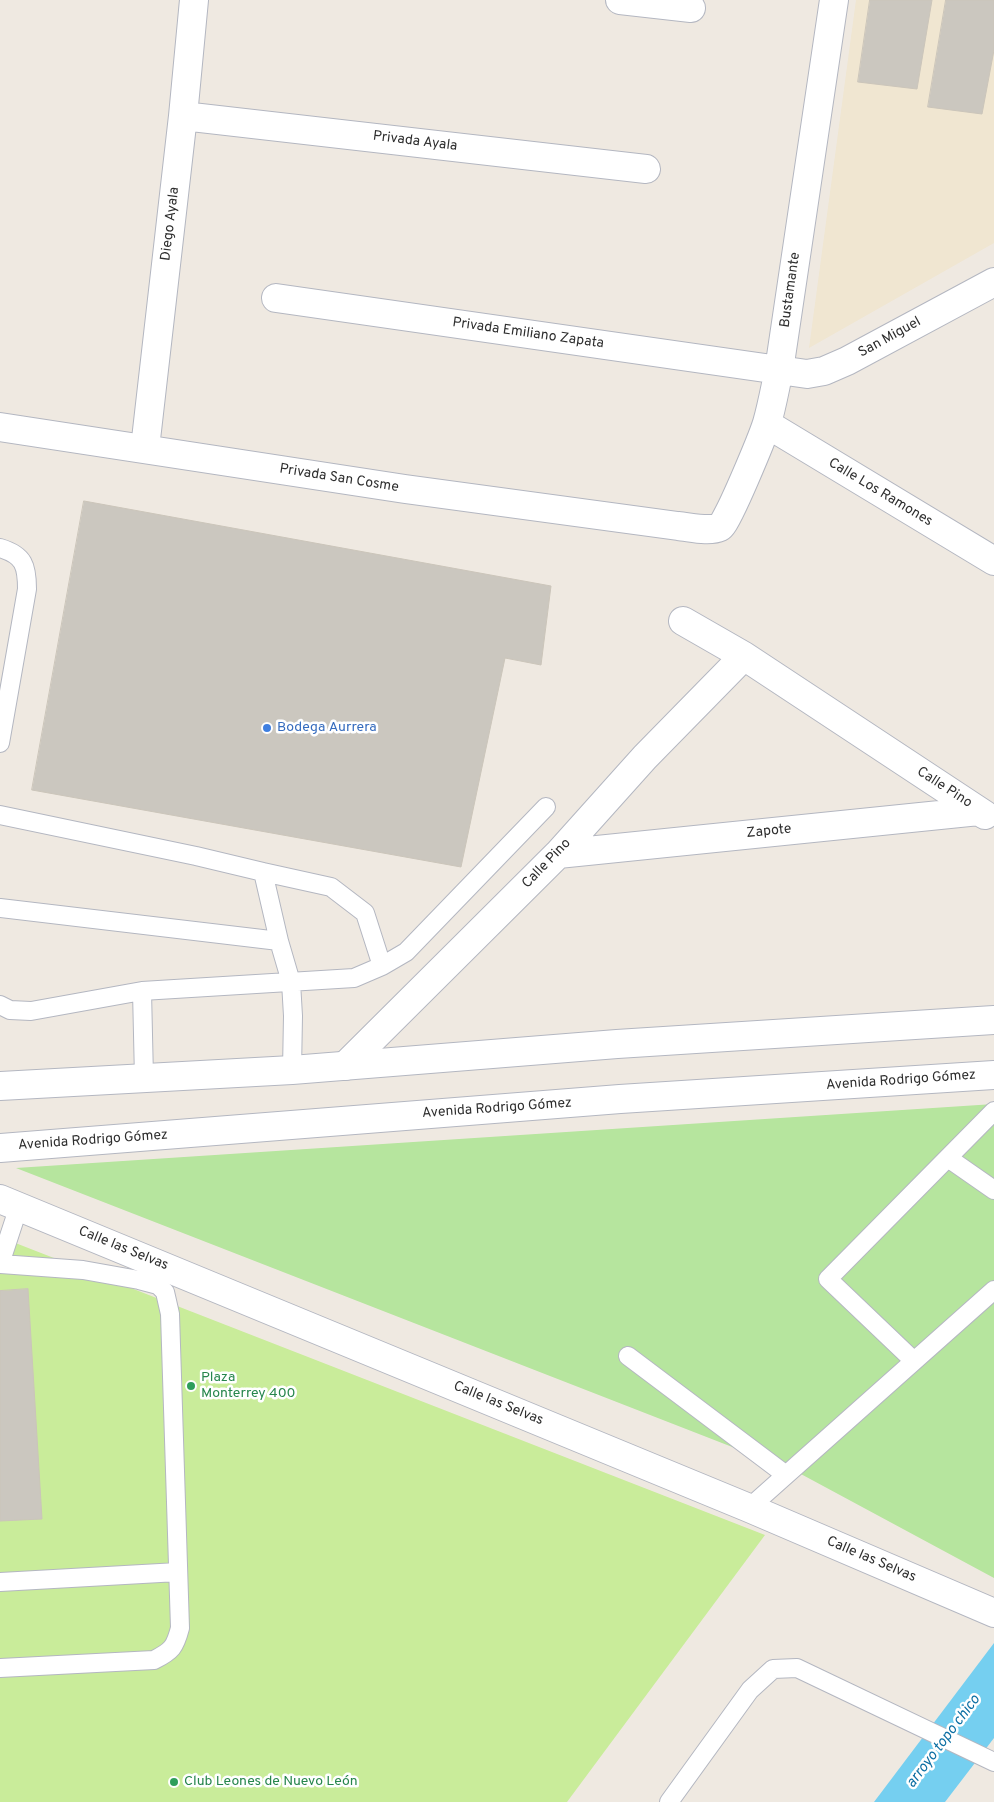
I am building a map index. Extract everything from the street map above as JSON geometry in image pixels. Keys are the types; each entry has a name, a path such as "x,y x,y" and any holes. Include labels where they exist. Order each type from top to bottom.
{"street":[{"name":"Diego Ayala","path":"145,448 183,116 194,0"},
{"path":"620,0 691,8"},
{"name":"Bustamante","path":"678,526 713,529 720,528 724,524 767,424 779,370 834,0"},
{"name":"Privada Ayala","path":"183,116 646,169"},
{"name":"San Miguel","path":"779,370 807,374 824,371 847,361 994,282"},
{"name":"Privada Emiliano Zapata","path":"276,298 779,370"},
{"name":"Calle Los Ramones","path":"767,424 994,561"},
{"name":"Privada San Cosme","path":"0,427 405,489 678,526"},
{"name":"Calle Pino","path":"683,621 744,656 986,816"},
{"name":"Calle Pino","path":"345,1066 558,854 645,757 744,656"},
{"name":"Zapote","path":"558,854 986,816"},
{"path":"0,1086 292,1070 618,1044 994,1020"},
{"name":"Avenida Rodrigo Gómez","path":"0,1148 630,1099 994,1075"},
{"name":"Calle las Selvas","path":"9,1203 167,1280 749,1508 994,1613"}],"lane":[{"path":"0,548 13,552 22,560 27,575 27,589 0,744"},
{"path":"0,1005 10,1010 31,1010 142,991 354,978 382,966 406,952 546,807"},
{"path":"0,816 196,856 331,887 365,913 382,966"},
{"path":"263,872 279,941 291,982 293,1016 292,1070"},
{"path":"0,908 279,941"},
{"path":"142,991 144,1078"},
{"path":"914,1361 828,1279 994,1111"},
{"path":"948,1158 994,1190"},
{"path":"0,1668 154,1660 167,1654 175,1644 180,1628 170,1314 167,1280 158,1285 82,1270 0,1264 9,1203"},
{"path":"749,1508 994,1290"},
{"path":"628,1356 786,1474"},
{"path":"0,1582 178,1572"},
{"path":"670,1802 750,1690 773,1670 797,1668 994,1762"}],"shaded area":[{"path":"856,0 994,0 994,243 809,348"}],"green space":[{"path":"994,1104 994,1578 799,1473 16,1168"},
{"name":"Plaza Monterrey 400","path":"0,1237 765,1535 567,1802 0,1802"}],"water":[{"name":"arroyo topo chico","path":"994,1643 994,1738 945,1802 874,1802"}],"building":[{"path":"870,0 932,0 917,89 858,82"},
{"path":"946,0 994,0 994,50 982,114 928,107"},
{"name":"Bodega Aurrera","path":"84,501 551,586 541,665 505,658 461,867 32,790"},
{"path":"28,1289 42,1519 0,1521 0,1291"}],"place":[{"name":"Bodega Aurrera","path":"267,728"},
{"name":"Plaza Monterrey 400","path":"191,1386"},
{"name":"Club Leones de Nuevo León","path":"174,1782"}]}
